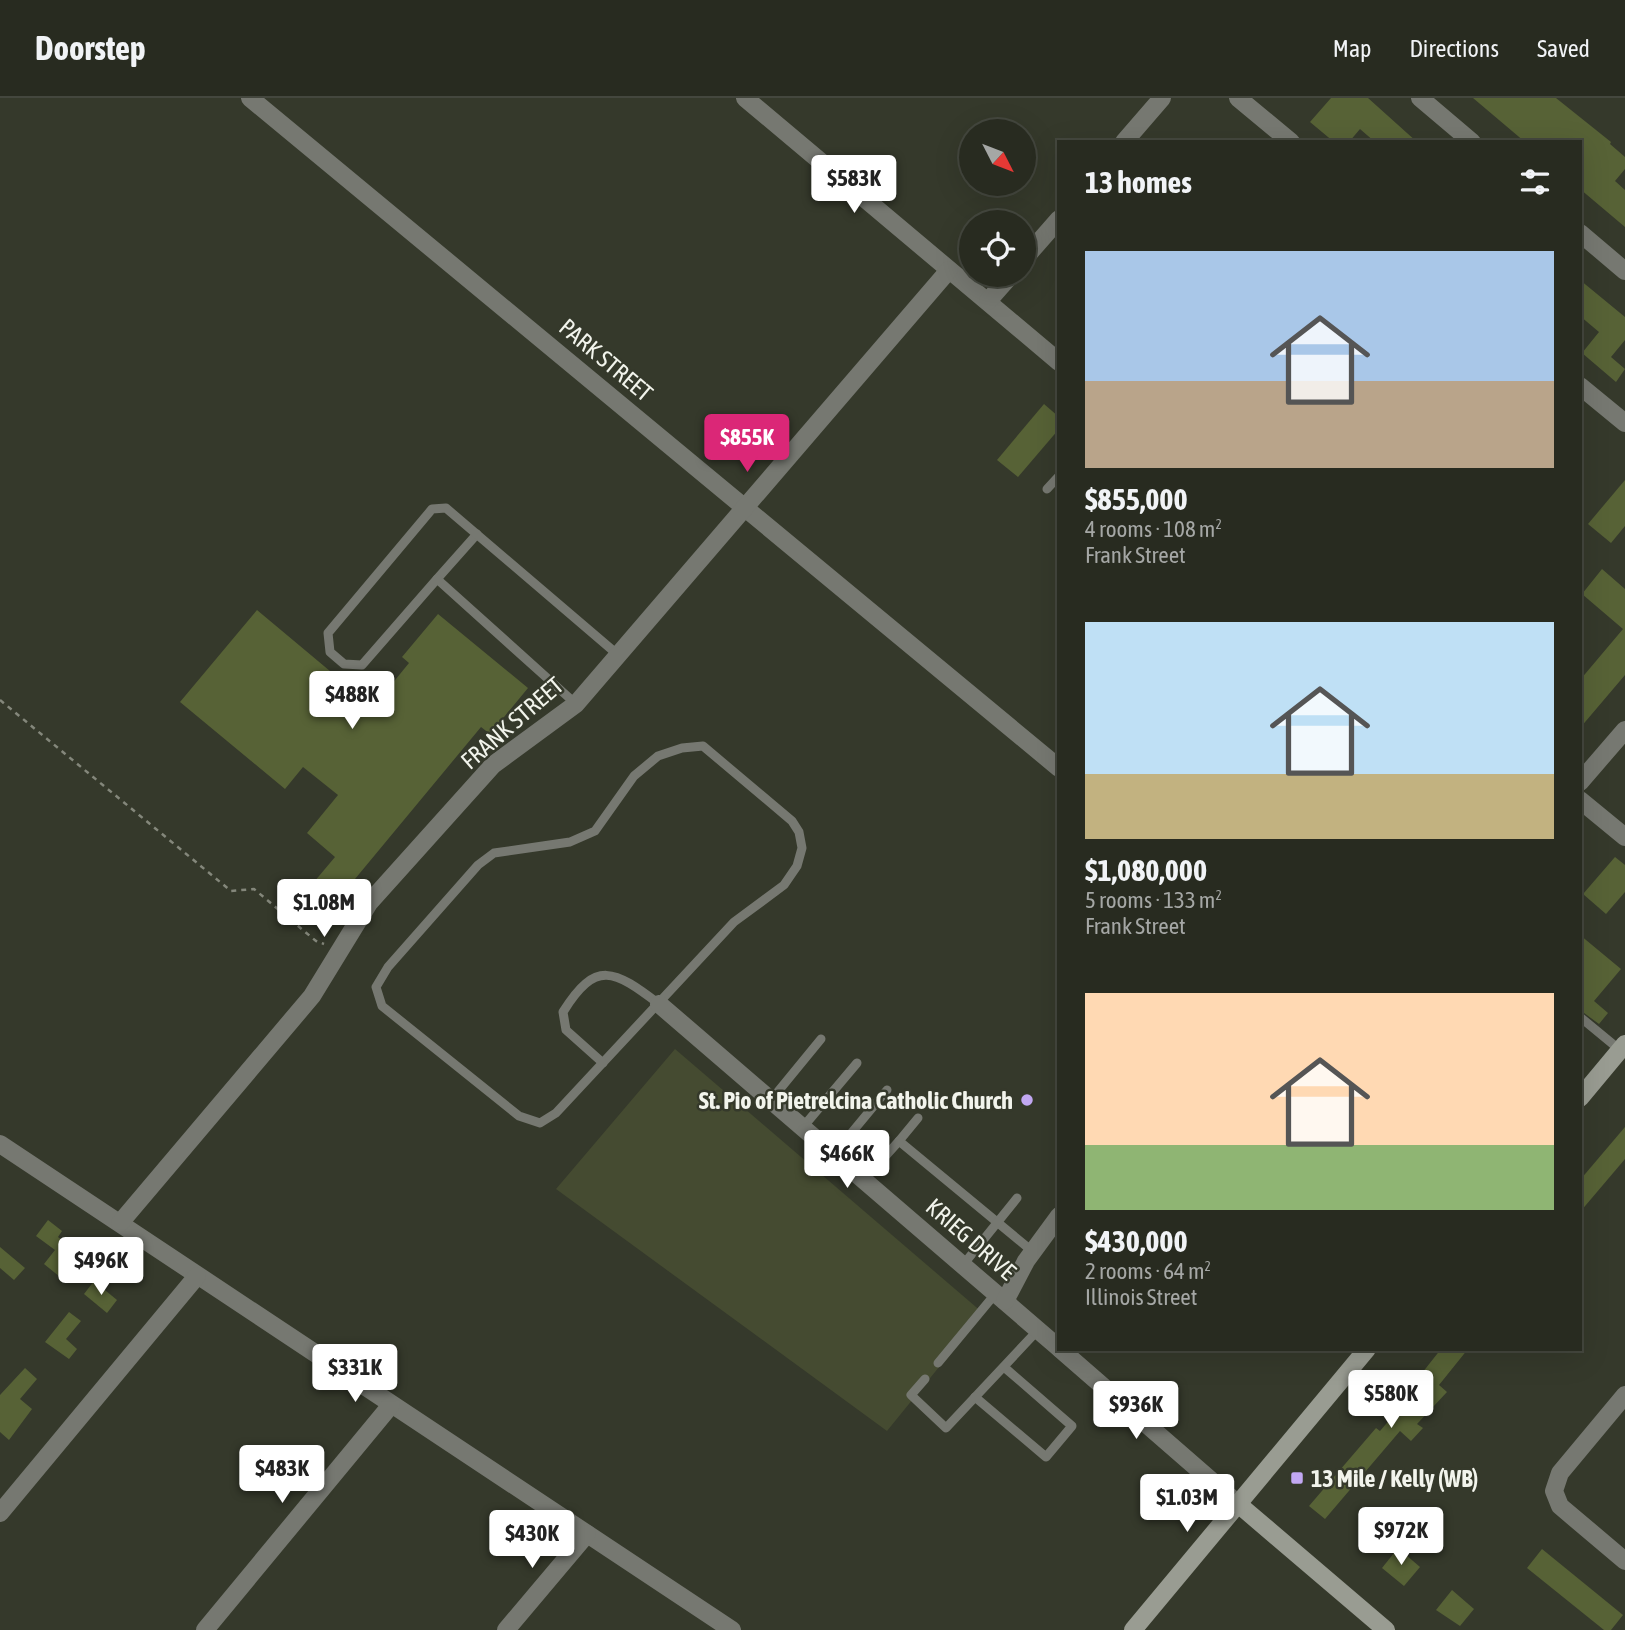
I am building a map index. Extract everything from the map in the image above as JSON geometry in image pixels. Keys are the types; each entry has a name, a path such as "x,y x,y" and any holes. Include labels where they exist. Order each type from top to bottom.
{"main road":[{"path":"1582,1096 1622,1047"},
{"path":"1133,1630 1365,1351"},
{"path":"1237,1503 1386,1630"}],"street":[{"name":"PARK STREET","path":"250,98 1057,766"},
{"path":"745,98 1057,360"},
{"path":"1238,98 1289,140"},
{"path":"1420,98 1470,140"},
{"path":"1125,140 1151,101"},
{"path":"1036,246 1057,221"},
{"path":"1582,235 1625,271"},
{"name":"FRANK STREET","path":"120,1223 312,996 369,903 494,765 576,704 949,270"},
{"path":"988,301 1000,287"},
{"path":"1582,388 1625,424"},
{"path":"1582,780 1625,730"},
{"path":"1582,802 1625,837"},
{"name":"KRIEG DRIVE","path":"659,1004 1057,1347"},
{"path":"0,1144 732,1630"},
{"path":"1000,1297 1057,1219"},
{"path":"0,1513 197,1276"},
{"name":"KRIEG DRIVE","path":"1061,1351 1237,1503"},
{"path":"1625,1395 1560,1473 1554,1491 1560,1506 1625,1561"},
{"path":"205,1630 391,1405"},
{"path":"506,1630 587,1534"}],"lane":[{"path":"1048,489 1057,478"},
{"path":"477,534 362,665 344,664 330,652 328,633 432,509 446,508 477,534 617,654"},
{"path":"437,579 576,704"},
{"path":"703,746 792,821 799,832 802,848 797,866 784,885 734,922 603,1063 555,1113 540,1123 519,1116 382,1006 376,987 388,967 442,905 478,865 494,853 570,842 595,831 634,776 658,756 682,748 703,746"},
{"path":"603,1063 566,1030 563,1012 579,986 594,976 613,976 637,987 659,1004"},
{"path":"1582,1018 1622,1047"},
{"path":"771,1100 821,1039"},
{"path":"803,1127 857,1063"},
{"path":"834,1154 887,1090"},
{"path":"864,1180 918,1118"},
{"path":"899,1141 1032,1251"},
{"path":"963,1265 1017,1198"},
{"path":"938,1363 1000,1297"},
{"path":"925,1379 911,1395 947,1428 1038,1330"},
{"path":"975,1397 1046,1457 1072,1426 1004,1367"}],"path":[{"path":"0,700 231,891 254,889 316,941 339,950"}],"green space":[{"path":"675,1049 983,1313 887,1431 556,1189"}],"building":[{"path":"1331,98 1368,98 1415,140 1373,140 1360,129 1351,140 1332,140 1310,122"},
{"path":"1473,98 1556,98 1611,142 1625,157 1625,169 1615,181 1625,190 1625,227 1582,191 1582,140 1523,140"},
{"path":"1582,282 1625,317 1625,340 1611,357 1625,369 1616,382 1582,353 1599,332 1582,318"},
{"path":"1044,404 1057,415 1057,431 1018,477 997,460"},
{"path":"1625,480 1625,526 1611,543 1588,524"},
{"path":"1602,569 1625,589 1625,675 1582,726 1582,678 1623,629 1582,594"},
{"path":"257,610 373,707 409,663 402,657 438,614 528,688 490,734 481,727 321,920 298,901 335,857 307,833 338,795 303,767 285,789 180,702"},
{"path":"1615,857 1625,865 1625,892 1606,914 1583,894"},
{"path":"1582,937 1621,969 1594,1001 1608,1013 1599,1024 1582,1011"},
{"path":"1625,1127 1625,1159 1582,1210 1582,1178"},
{"path":"48,1220 62,1231 58,1237 84,1258 65,1281 44,1264 55,1250 36,1236"},
{"path":"0,1247 25,1268 14,1280 0,1268"},
{"path":"94,1281 117,1300 107,1313 84,1294"},
{"path":"69,1312 81,1321 66,1339 77,1349 69,1359 45,1342"},
{"path":"1439,1351 1466,1351 1439,1385 1447,1392 1417,1424 1423,1428 1411,1441 1400,1431 1325,1519 1309,1506 1376,1428 1380,1431 1415,1390 1411,1387"},
{"path":"25,1368 37,1379 20,1399 32,1409 9,1440 0,1432 0,1395"},
{"path":"1398,1548 1420,1567 1404,1586 1382,1568"},
{"path":"1542,1549 1623,1615 1611,1630 1604,1630 1527,1568"},
{"path":"1452,1590 1474,1609 1460,1626 1436,1610"}],"place":[{"name":"St. Pio of Pietrelcina Catholic Church","path":"1027,1100"},
{"name":"13 Mile / Kelly (WB)","path":"1297,1478"}]}
